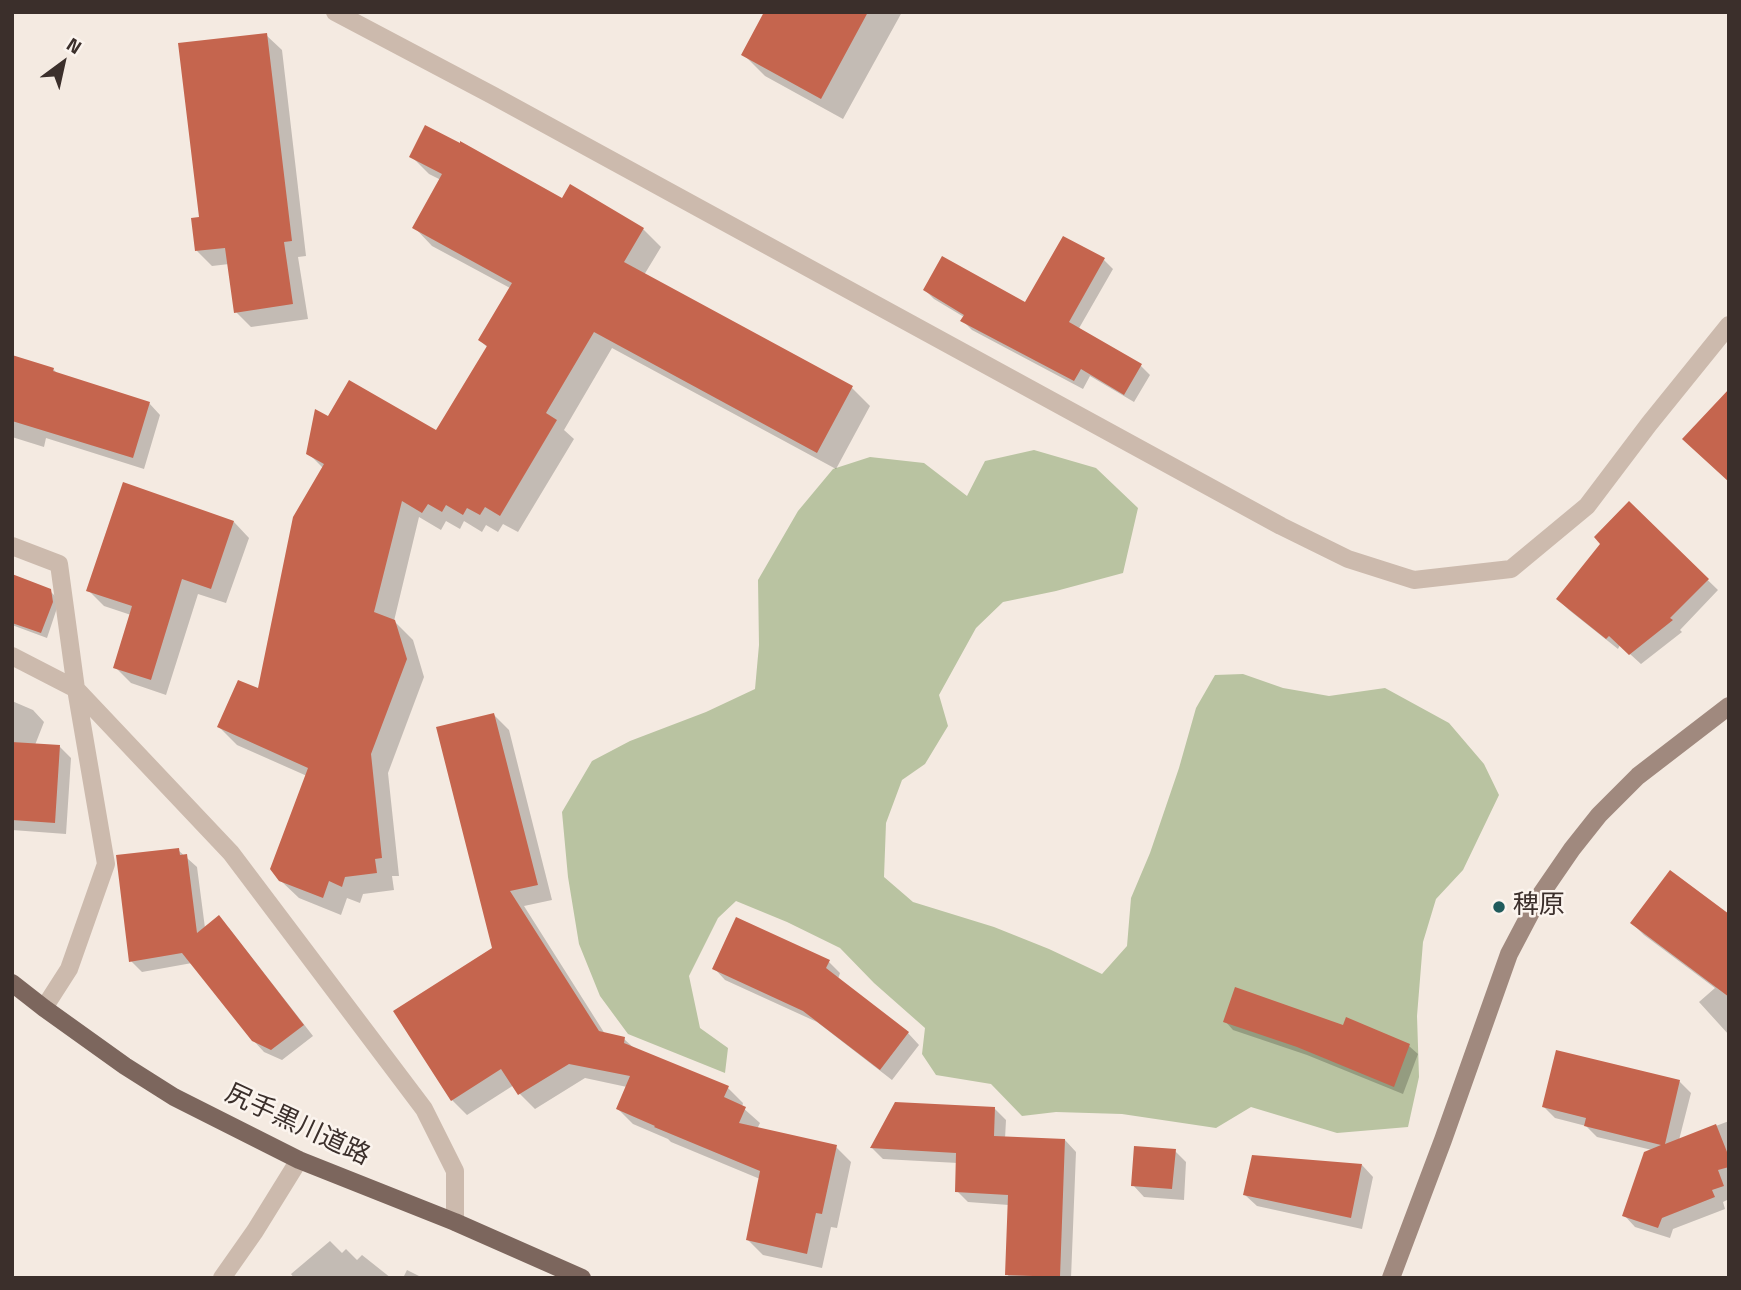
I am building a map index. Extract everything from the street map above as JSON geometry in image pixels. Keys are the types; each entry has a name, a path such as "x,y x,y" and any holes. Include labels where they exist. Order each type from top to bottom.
{"main road":[{"name":"尻手黒川道路","path":"12,983 125,1066 174,1097 299,1160 455,1222 582,1278"}],"street":[{"path":"335,12 1281,526 1348,559 1414,580 1511,569 1587,506 1729,325"},
{"path":"12,546 59,564 76,689 106,864 69,969 44,1008"},
{"path":"12,656 76,689 231,853 424,1109 454,1171 455,1222"},
{"path":"1391,1278 1509,954 1539,897 1599,815 1638,776 1729,706"},
{"path":"222,1278 299,1160"}],"green space":[{"path":"1034,450 1096,468 1138,508 1123,573 1003,602 976,628 939,695 948,726 925,764 902,780 886,823 884,877 913,902 994,927 1102,974 1127,946 1131,898 1150,853 1196,708 1215,675 1243,674 1283,688 1329,696 1385,688 1449,723 1484,764 1499,795 1463,870 1436,899 1423,942 1417,1016 1419,1077 1408,1127 1337,1133 1251,1107 1216,1128 1122,1114 1056,1112 1022,1116 991,1084 936,1075 922,1054 925,1028 874,983 840,948 736,901 718,918 689,976 700,1028 728,1048 725,1073 628,1034 600,996 579,944 568,877 562,812 592,761 630,741 706,712 755,689 759,645 758,580 798,511 833,469 870,457 924,463 967,496 985,461"}],"building":[{"path":"764,12 868,12 821,99 741,55"},
{"path":"267,33 292,241 284,242 293,304 234,313 225,248 195,251 191,218 199,217 178,43"},
{"path":"425,125 460,141 562,198 570,184 644,228 624,262 853,386 817,453 594,332 546,413 557,420 500,516 485,507 480,515 467,508 463,515 446,505 442,512 428,504 422,513 402,501 374,612 395,620 407,659 371,754 382,858 375,859 377,873 345,877 342,887 329,881 323,898 279,881 270,869 308,768 217,727 238,680 258,688 293,517 324,464 306,454 315,409 328,416 349,380 436,430 487,346 478,340 512,283 412,228 442,174 409,157"},
{"path":"1063,236 1105,258 1069,322 1142,364 1124,395 1081,369 1074,381 960,321 964,315 923,290 942,256 1025,302"},
{"path":"12,355 150,402 133,458 12,421"},
{"path":"1729,389 1729,482 1682,439"},
{"path":"123,482 234,521 211,589 182,579 151,680 113,668 132,606 86,591"},
{"path":"1629,501 1709,579 1670,618 1673,620 1629,655 1609,636 1606,639 1556,599 1600,544 1594,537"},
{"path":"12,574 51,589 53,602 41,633 12,623"},
{"path":"494,713 538,885 510,891 599,1031 625,1037 624,1043 729,1086 724,1097 746,1107 739,1123 837,1145 822,1214 816,1213 807,1254 746,1240 760,1171 616,1109 630,1076 569,1064 518,1095 501,1069 451,1101 393,1011 492,948 436,727"},
{"path":"12,742 60,745 55,823 12,820"},
{"path":"179,848 180,855 187,854 197,933 219,915 304,1025 271,1050 252,1041 182,953 129,962 116,855"},
{"path":"1670,870 1729,914 1729,997 1630,923"},
{"path":"736,917 830,960 826,968 909,1032 880,1070 803,1011 712,969"},
{"path":"1235,987 1343,1025 1346,1017 1410,1044 1394,1087 1297,1047 1223,1022"},
{"path":"1556,1050 1680,1080 1665,1144 1716,1124 1729,1157 1729,1167 1718,1170 1724,1186 1712,1190 1715,1197 1662,1218 1658,1228 1622,1216 1644,1152 1661,1145 1584,1126 1586,1118 1542,1107"},
{"path":"895,1102 995,1107 994,1136 1065,1139 1060,1277 1005,1275 1008,1195 955,1192 956,1153 870,1148"},
{"path":"1134,1146 1176,1149 1172,1189 1131,1186"},
{"path":"1252,1155 1362,1164 1351,1218 1243,1195"}],"place":[{"name":"稗原","path":"1499,907"}]}
